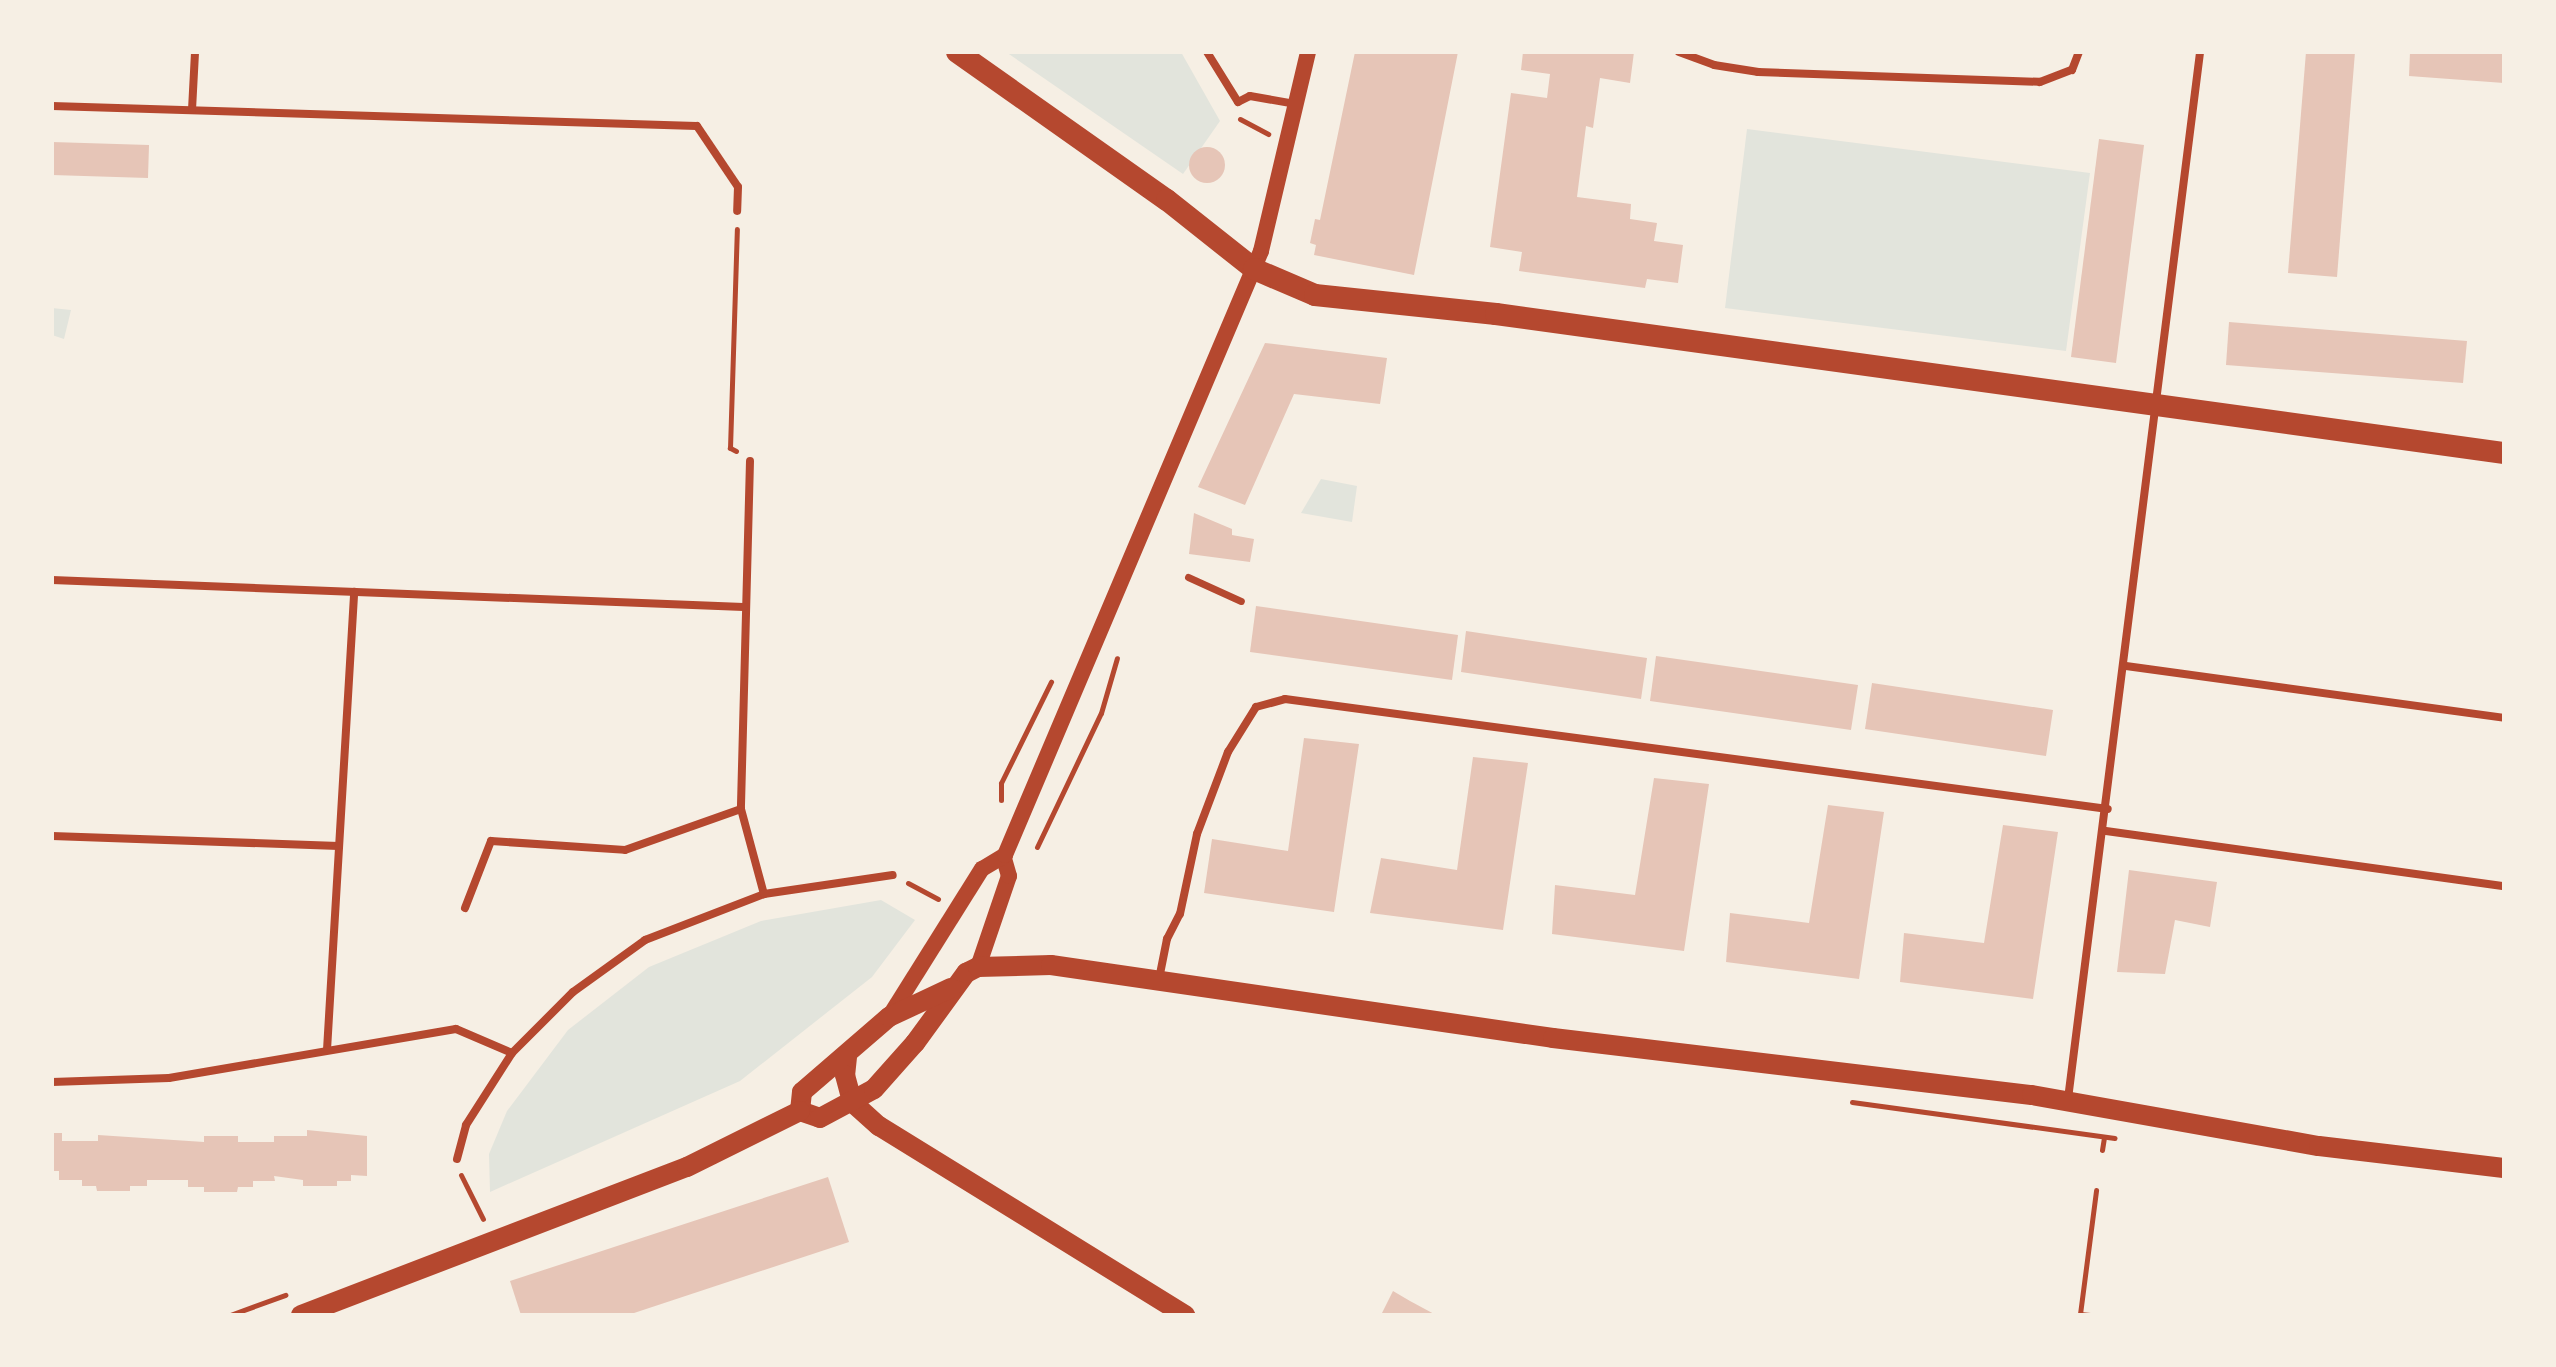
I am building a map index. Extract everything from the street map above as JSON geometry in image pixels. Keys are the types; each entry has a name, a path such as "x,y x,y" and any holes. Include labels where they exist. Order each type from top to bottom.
{"highway":[{"path":"957,52 1167,200 1254,269 1315,295 1496,314 2504,453"}],"main road":[{"path":"301,1315 687,1167 800,1111 820,1118 852,1102 885,1079 951,988 978,967 1009,876 1004,858 1254,269 1289,141 1308,52"},
{"path":"889,1017 982,869 1004,858"},
{"path":"978,967 1051,965 1159,979 1569,1041 2068,1101 2319,1146 2504,1168"},
{"path":"800,1111 802,1092 847,1057 889,1017 919,999 951,988"},
{"path":"847,1057 845,1075 852,1102 914,1151 1185,1315"}],"street":[{"path":"192,110 195,52"},
{"path":"1207,52 1238,102 1250,96 1297,104"},
{"path":"1679,52 1714,65 1758,72 2040,82 2072,70 2079,52"},
{"path":"2068,1101 2106,831 2153,403 2200,52"},
{"path":"52,106 697,126 712,141 738,187 737,211"},
{"path":"750,461 743,607 741,809 764,894"},
{"path":"1188,577 1241,601"},
{"path":"52,580 743,607"},
{"path":"327,1050 354,592"},
{"path":"2126,666 2504,718"},
{"path":"1159,979 1167,939 1180,914 1197,834 1228,752 1256,707 1285,699 2108,809"},
{"path":"465,908 491,841 625,850 741,809"},
{"path":"2106,831 2504,886"},
{"path":"52,836 339,846"},
{"path":"457,1159 466,1125 512,1053 573,992 645,940 764,894 893,875"},
{"path":"52,1082 169,1078 456,1029 512,1053"}],"path":[{"path":"1238,102 1241,122 1289,141"},
{"path":"737,211 730,448 750,461"},
{"path":"893,875 936,898"},
{"path":"1991,1121 2104,1137 2102,1150"},
{"path":"457,1159 493,1242"},
{"path":"2090,1315 2080,1314 2096,1190"}],"shaded area":[{"path":"1006,52 1181,52 1220,121 1183,174"},
{"path":"1747,129 2090,173 2066,351 1725,308"},
{"path":"52,308 71,310 64,339 52,335"},
{"path":"1321,479 1357,486 1352,522 1301,513"},
{"path":"881,900 915,920 872,977 740,1081 490,1192 489,1154 507,1111 568,1030 649,967 761,921"}],"building":[{"path":"1355,52 1458,52 1414,275 1314,255 1316,245 1310,243 1315,219 1320,220"},
{"path":"1523,52 1634,52 1630,83 1600,78 1593,128 1586,126 1577,197 1631,204 1630,219 1657,223 1654,241 1683,245 1678,283 1647,279 1645,288 1519,271 1522,252 1490,247 1511,93 1547,98 1550,74 1521,70"},
{"path":"2306,52 2355,52 2337,277 2288,273"},
{"path":"2410,52 2504,52 2504,83 2409,76"},
{"path":"2099,139 2144,145 2116,363 2071,357"},
{"path":"52,142 149,145 148,178 52,175"},
{"path":"1207,147 1220,152 1225,165 1220,178 1207,183 1194,178 1189,165 1194,152"},
{"path":"2229,322 2467,341 2463,383 2226,365"},
{"path":"1265,343 1387,358 1380,404 1294,394 1245,505 1198,487"},
{"path":"1194,513 1232,529 1232,535 1254,539 1250,562 1189,554"},
{"path":"1256,606 1458,635 1452,680 1250,652"},
{"path":"1466,631 1647,658 1641,699 1461,672"},
{"path":"1656,656 1858,685 1851,730 1650,701"},
{"path":"1872,683 2053,710 2046,756 1865,729"},
{"path":"1304,738 1359,744 1334,912 1204,893 1212,839 1288,851"},
{"path":"1473,757 1528,763 1503,930 1370,913 1381,858 1457,870"},
{"path":"1654,778 1709,784 1684,951 1552,934 1555,885 1635,895"},
{"path":"1828,805 1884,812 1859,979 1726,962 1730,913 1809,923"},
{"path":"2003,825 2058,832 2033,999 1900,982 1904,933 1984,943"},
{"path":"2129,870 2217,882 2210,927 2175,920 2165,974 2117,972"},
{"path":"307,1130 367,1136 367,1176 351,1175 351,1181 337,1181 337,1186 303,1186 303,1180 274,1176 275,1181 253,1181 253,1187 238,1187 237,1192 204,1192 204,1187 188,1187 188,1180 147,1180 147,1186 130,1186 130,1191 97,1191 96,1186 82,1186 82,1180 59,1180 59,1171 52,1171 52,1133 62,1133 62,1141 98,1141 98,1135 204,1142 204,1136 238,1136 238,1142 274,1142 274,1136 307,1136"},
{"path":"828,1177 849,1242 628,1315 521,1315 510,1281"},
{"path":"1393,1291 1410,1301 1436,1315 1381,1315"}]}
